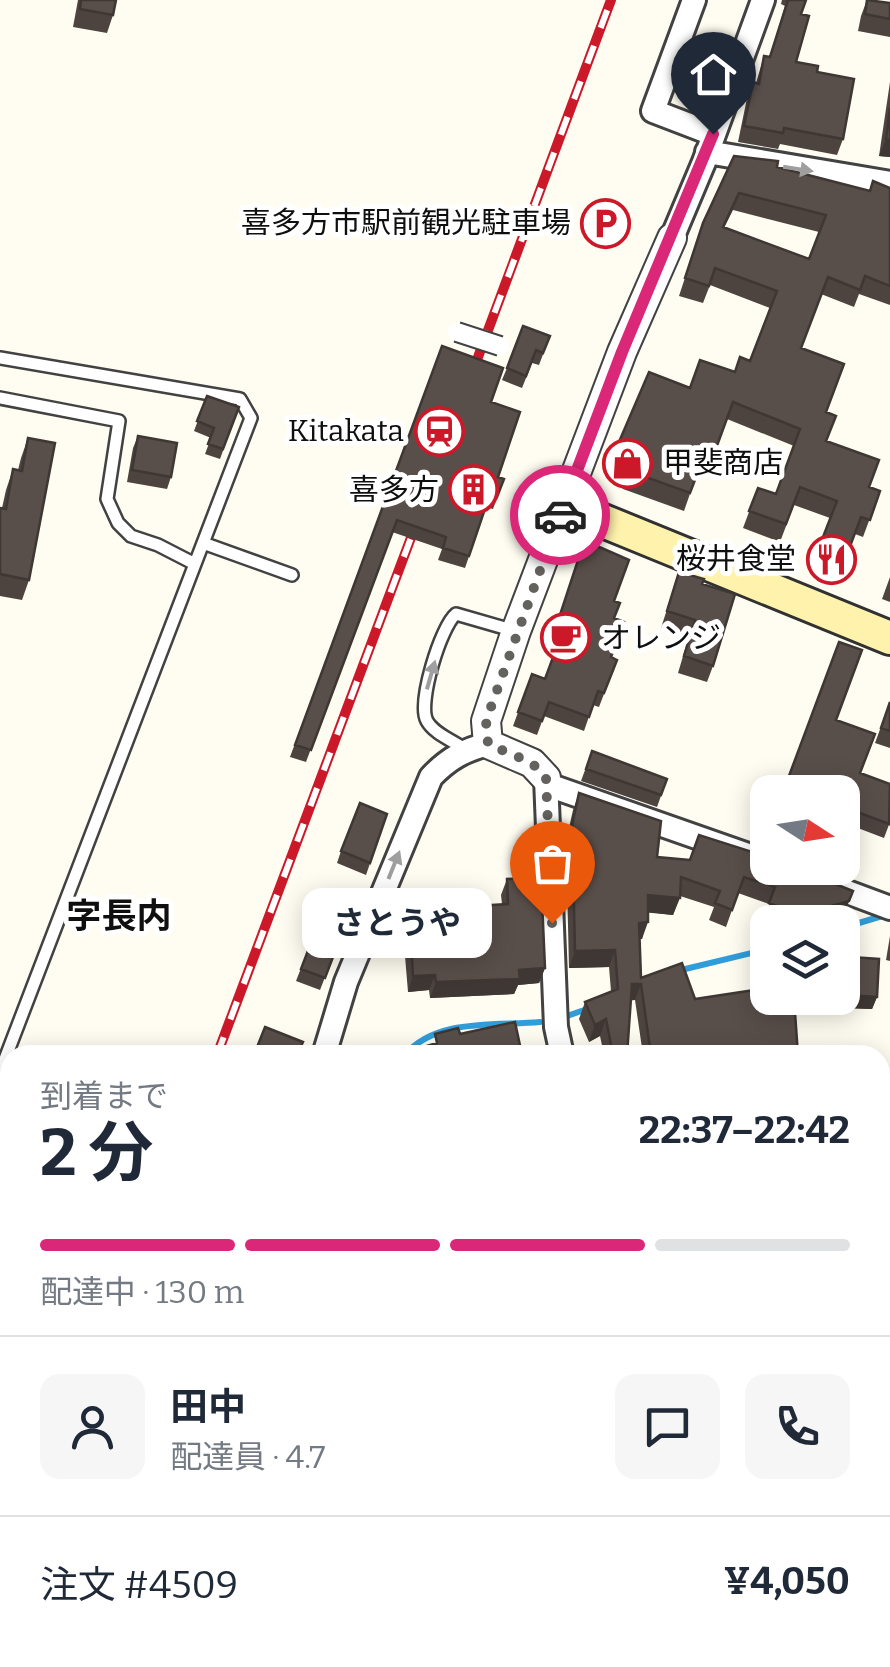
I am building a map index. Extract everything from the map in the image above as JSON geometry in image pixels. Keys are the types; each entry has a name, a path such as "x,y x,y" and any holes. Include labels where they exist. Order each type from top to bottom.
{"main road":[{"path":"564,505 890,638"}],"street":[{"path":"694,0 653,110 710,143 890,183"},
{"path":"477,747 516,631 622,352 710,143 762,0"},
{"path":"457,332 500,346"},
{"path":"327,1045 346,982 431,777 445,762 477,747 532,763 547,782 750,855"},
{"path":"547,782 560,1045"},
{"path":"828,885 890,908"}],"lane":[{"path":"0,358 240,400 252,418 10,1045"},
{"path":"0,398 119,421 108,499 118,522 131,536 158,544 195,564"},
{"path":"203,543 292,575"},
{"path":"477,747 428,724 423,708 444,634 456,614 516,631"}],"building":[{"path":"81,0 116,0 113,15 80,9"},
{"path":"788,0 806,0 801,14 809,16 796,62 818,66 817,72 854,79 843,139 784,128 783,133 744,126 753,82 759,84 764,56 770,57"},
{"path":"867,0 890,3 890,19 865,14"},
{"path":"890,108 890,140 886,139"},
{"path":"734,156 778,161 777,167 870,191 873,181 890,188 890,286 865,276 860,290 828,277 801,348 844,364 826,412 836,416 826,441 879,460 869,487 880,491 870,520 861,517 843,565 816,555 837,501 800,487 786,524 749,511 758,488 776,494 800,429 733,402 714,454 706,451 690,493 629,471 616,449 649,372 690,388 700,360 735,372 740,357 750,361 777,291 715,268 709,286 685,278 703,223","holes":["739,193 826,215 809,259 723,227"]},
{"path":"523,326 550,336 543,353 536,350 526,376 507,368"},
{"path":"442,346 503,368 491,402 520,412 498,477 504,479 497,497 490,494 469,556 443,548 446,537 397,520 311,750 295,745"},
{"path":"207,396 239,407 223,449 208,444 214,428 197,421"},
{"path":"138,436 177,443 171,477 132,470"},
{"path":"28,438 55,443 29,580 0,574 0,508 6,509 13,469 22,471"},
{"path":"597,546 629,560 614,601 620,603 614,618 624,622 611,657 617,660 604,693 598,691 589,717 549,702 542,721 518,712 532,674 545,679 562,633 555,630 579,557"},
{"path":"679,572 735,594 713,666 684,656 695,620 667,611"},
{"path":"839,642 862,650 836,720 875,734 860,773 890,784 889,824 860,813 860,775 789,775"},
{"path":"890,702 890,731 881,728"},
{"path":"592,751 667,779 661,795 586,769"},
{"path":"579,793 661,821 657,857 690,860 699,835 750,851 750,879 744,877 732,910 715,903 720,891 681,877 680,898 648,895 648,922 639,923 641,978 682,963 695,999 750,991 750,1015 795,1015 797,1045 650,1045 641,984 632,984 628,1045 611,1045 606,1019 595,1025 585,1002 618,989 615,950 575,951 572,825"},
{"path":"360,803 387,814 370,863 341,851"},
{"path":"541,877 545,968 519,970 520,979 436,982 435,975 413,976 411,941 445,939 443,908 508,904 507,879"},
{"path":"769,885 838,885 853,891 849,901 835,905 774,905 769,903 775,887"},
{"path":"317,927 341,936 325,978 301,969"},
{"path":"860,958 879,959 877,997 860,996"},
{"path":"515,1022 520,1045 430,1045 437,1043 435,1034 458,1028 460,1034"},
{"path":"265,1027 303,1042 302,1045 258,1045"}],"waterway":[{"path":"860,923 889,914"},
{"path":"677,971 750,953"},
{"path":"567,1016 587,1009"},
{"path":"416,1045 449,1029 540,1022"}],"railway":[{"path":"468,384 611,0"},
{"path":"221,1045 421,511"}],"way so far":[{"path":"552,923 546,778 532,763 488,744 486,721 560,515"}],"place":[{"name":"喜多方市駅前観光駐車場","path":"606,223"},
{"name":"Kitakata","path":"439,431"},
{"name":"甲斐商店","path":"628,463"},
{"name":"喜多方","path":"474,490"},
{"name":"桜井食堂","path":"831,559"},
{"name":"オレンジ","path":"566,638"},
{"name":"さとうや","path":"552,923"}],"district":[{"name":"字長内","path":"119,916"}],"route":[{"path":"560,515 622,352 713,134"}]}
